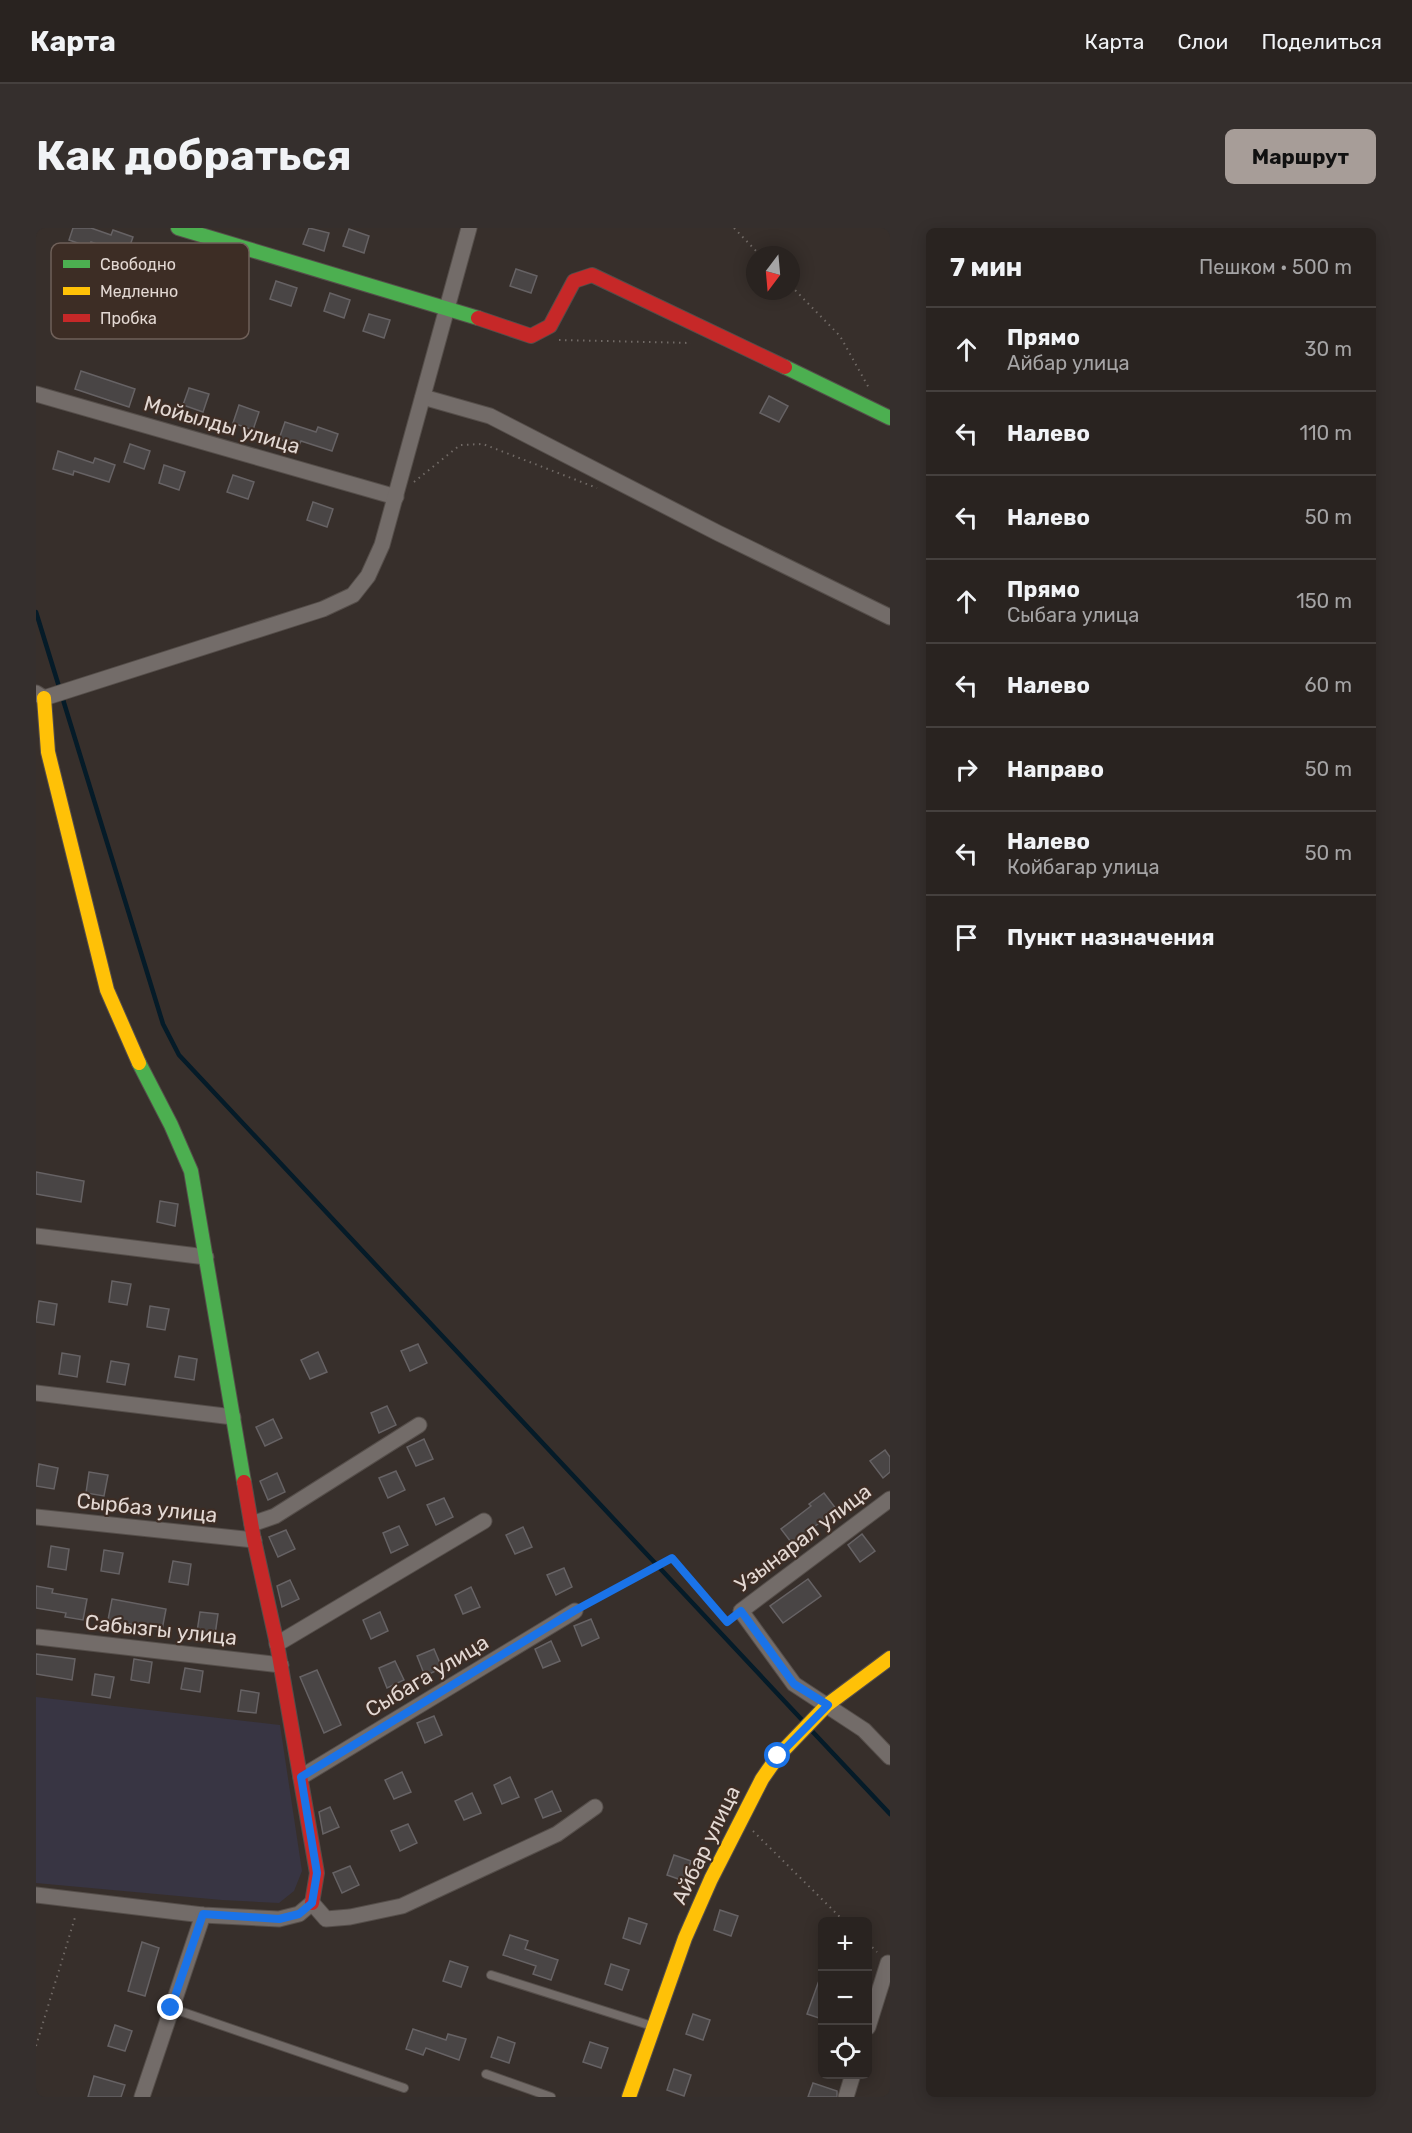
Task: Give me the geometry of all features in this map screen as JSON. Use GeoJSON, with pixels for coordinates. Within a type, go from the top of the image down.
{"type":"FeatureCollection","features":[{"type":"Feature","properties":{"kind":"street"},"geometry":{"type":"LineString","coordinates":[[178,228],[228,243]]}},
{"type":"Feature","properties":{"kind":"street"},"geometry":{"type":"LineString","coordinates":[[36,1895],[203,1914],[279,1919],[299,1914],[312,1903],[317,1873],[281,1665],[254,1540],[191,1171],[178,1137],[120,1024],[107,990],[48,752],[40,695],[323,609],[353,595],[368,576],[382,545],[469,228]]}},
{"type":"Feature","properties":{"kind":"street"},"geometry":{"type":"LineString","coordinates":[[249,249],[447,308],[531,336],[550,326],[574,281],[592,275],[886,416]]}},
{"type":"Feature","properties":{"kind":"street","name":"Мойылды улица"},"geometry":{"type":"LineString","coordinates":[[36,394],[396,497]]}},
{"type":"Feature","properties":{"kind":"street"},"geometry":{"type":"LineString","coordinates":[[423,396],[490,416],[718,533],[890,617]]}},
{"type":"Feature","properties":{"kind":"street"},"geometry":{"type":"LineString","coordinates":[[36,1236],[206,1257]]}},
{"type":"Feature","properties":{"kind":"street"},"geometry":{"type":"LineString","coordinates":[[36,1393],[233,1417]]}},
{"type":"Feature","properties":{"kind":"street"},"geometry":{"type":"LineString","coordinates":[[252,1524],[275,1516],[419,1425]]}},
{"type":"Feature","properties":{"kind":"street","name":"Узынарал улица"},"geometry":{"type":"LineString","coordinates":[[741,1611],[890,1499]]}},
{"type":"Feature","properties":{"kind":"street","name":"Сырбаз улица"},"geometry":{"type":"LineString","coordinates":[[36,1517],[254,1540]]}},
{"type":"Feature","properties":{"kind":"street"},"geometry":{"type":"LineString","coordinates":[[277,1644],[484,1521]]}},
{"type":"Feature","properties":{"kind":"street","name":"Сыбага улица"},"geometry":{"type":"LineString","coordinates":[[301,1777],[574,1611]]}},
{"type":"Feature","properties":{"kind":"street"},"geometry":{"type":"LineString","coordinates":[[741,1611],[794,1684],[864,1730],[890,1757]]}},
{"type":"Feature","properties":{"kind":"street","name":"Сабызгы улица"},"geometry":{"type":"LineString","coordinates":[[38,1637],[281,1665]]}},
{"type":"Feature","properties":{"kind":"street","name":"Айбар улица"},"geometry":{"type":"LineString","coordinates":[[629,2097],[685,1938],[762,1779],[778,1756],[828,1705],[890,1658]]}},
{"type":"Feature","properties":{"kind":"street"},"geometry":{"type":"LineString","coordinates":[[312,1903],[326,1919],[350,1917],[402,1906],[557,1834],[595,1807]]}},
{"type":"Feature","properties":{"kind":"street"},"geometry":{"type":"LineString","coordinates":[[142,2097],[203,1914]]}},
{"type":"Feature","properties":{"kind":"street"},"geometry":{"type":"LineString","coordinates":[[868,2025],[888,1963]]}},
{"type":"Feature","properties":{"kind":"street"},"geometry":{"type":"LineString","coordinates":[[846,2097],[851,2079]]}},
{"type":"Feature","properties":{"kind":"lane"},"geometry":{"type":"LineString","coordinates":[[491,1975],[654,2026]]}},
{"type":"Feature","properties":{"kind":"lane"},"geometry":{"type":"LineString","coordinates":[[171,2008],[405,2088]]}},
{"type":"Feature","properties":{"kind":"lane"},"geometry":{"type":"LineString","coordinates":[[486,2074],[551,2097]]}},
{"type":"Feature","properties":{"kind":"path"},"geometry":{"type":"LineString","coordinates":[[734,228],[751,246]]}},
{"type":"Feature","properties":{"kind":"path"},"geometry":{"type":"LineString","coordinates":[[800,295],[840,336],[886,416]]}},
{"type":"Feature","properties":{"kind":"path"},"geometry":{"type":"LineString","coordinates":[[531,336],[570,342],[700,343]]}},
{"type":"Feature","properties":{"kind":"path"},"geometry":{"type":"LineString","coordinates":[[414,482],[460,445],[483,444],[540,468],[607,492]]}},
{"type":"Feature","properties":{"kind":"path"},"geometry":{"type":"LineString","coordinates":[[574,1611],[672,1558],[727,1622],[741,1611]]}},
{"type":"Feature","properties":{"kind":"path"},"geometry":{"type":"LineString","coordinates":[[741,1819],[841,1917]]}},
{"type":"Feature","properties":{"kind":"path"},"geometry":{"type":"LineString","coordinates":[[36,2046],[80,1900]]}},
{"type":"Feature","properties":{"kind":"shaded area"},"geometry":{"type":"Polygon","coordinates":[[[36,1697],[280,1725],[302,1871],[294,1891],[279,1903],[36,1883],[36,1697]]]}},
{"type":"Feature","properties":{"kind":"building"},"geometry":{"type":"Polygon","coordinates":[[[73,228],[91,228],[111,235],[113,230],[133,237],[131,243],[78,243],[69,240],[73,228]]]}},
{"type":"Feature","properties":{"kind":"building"},"geometry":{"type":"Polygon","coordinates":[[[309,228],[329,233],[324,251],[303,244],[309,228]]]}},
{"type":"Feature","properties":{"kind":"building"},"geometry":{"type":"Polygon","coordinates":[[[349,229],[369,236],[364,253],[343,246],[349,229]]]}},
{"type":"Feature","properties":{"kind":"building"},"geometry":{"type":"Polygon","coordinates":[[[516,269],[537,276],[531,293],[510,286],[516,269]]]}},
{"type":"Feature","properties":{"kind":"building"},"geometry":{"type":"Polygon","coordinates":[[[276,281],[297,288],[291,306],[270,299],[276,281]]]}},
{"type":"Feature","properties":{"kind":"building"},"geometry":{"type":"Polygon","coordinates":[[[330,293],[350,300],[344,318],[324,311],[330,293]]]}},
{"type":"Feature","properties":{"kind":"building"},"geometry":{"type":"Polygon","coordinates":[[[369,314],[390,320],[384,338],[363,331],[369,314]]]}},
{"type":"Feature","properties":{"kind":"building"},"geometry":{"type":"Polygon","coordinates":[[[81,371],[135,389],[129,407],[75,389],[81,371]]]}},
{"type":"Feature","properties":{"kind":"building"},"geometry":{"type":"Polygon","coordinates":[[[189,388],[209,394],[203,412],[183,405],[189,388]]]}},
{"type":"Feature","properties":{"kind":"building"},"geometry":{"type":"Polygon","coordinates":[[[769,396],[788,406],[779,422],[760,413],[769,396]]]}},
{"type":"Feature","properties":{"kind":"building"},"geometry":{"type":"Polygon","coordinates":[[[239,405],[259,412],[253,430],[233,423],[239,405]]]}},
{"type":"Feature","properties":{"kind":"building"},"geometry":{"type":"Polygon","coordinates":[[[285,422],[316,432],[318,427],[338,434],[332,451],[301,441],[299,446],[279,439],[285,422]]]}},
{"type":"Feature","properties":{"kind":"building"},"geometry":{"type":"Polygon","coordinates":[[[130,444],[150,451],[144,469],[124,462],[130,444]]]}},
{"type":"Feature","properties":{"kind":"building"},"geometry":{"type":"Polygon","coordinates":[[[58,451],[93,463],[95,458],[115,465],[109,482],[74,471],[73,475],[53,469],[58,451]]]}},
{"type":"Feature","properties":{"kind":"building"},"geometry":{"type":"Polygon","coordinates":[[[164,465],[185,472],[179,490],[159,483],[164,465]]]}},
{"type":"Feature","properties":{"kind":"building"},"geometry":{"type":"Polygon","coordinates":[[[233,475],[254,482],[248,499],[227,492],[233,475]]]}},
{"type":"Feature","properties":{"kind":"building"},"geometry":{"type":"Polygon","coordinates":[[[313,502],[333,509],[327,527],[307,520],[313,502]]]}},
{"type":"Feature","properties":{"kind":"building"},"geometry":{"type":"Polygon","coordinates":[[[36,1172],[84,1181],[81,1202],[36,1194],[36,1172]]]}},
{"type":"Feature","properties":{"kind":"building"},"geometry":{"type":"Polygon","coordinates":[[[160,1201],[178,1204],[175,1226],[157,1222],[160,1201]]]}},
{"type":"Feature","properties":{"kind":"building"},"geometry":{"type":"Polygon","coordinates":[[[112,1281],[131,1284],[127,1305],[109,1302],[112,1281]]]}},
{"type":"Feature","properties":{"kind":"building"},"geometry":{"type":"Polygon","coordinates":[[[39,1301],[57,1304],[54,1325],[36,1322],[39,1301]]]}},
{"type":"Feature","properties":{"kind":"building"},"geometry":{"type":"Polygon","coordinates":[[[150,1306],[169,1309],[165,1330],[147,1327],[150,1306]]]}},
{"type":"Feature","properties":{"kind":"building"},"geometry":{"type":"Polygon","coordinates":[[[418,1344],[427,1363],[410,1371],[401,1351],[418,1344]]]}},
{"type":"Feature","properties":{"kind":"building"},"geometry":{"type":"Polygon","coordinates":[[[318,1352],[327,1372],[310,1379],[301,1360],[318,1352]]]}},
{"type":"Feature","properties":{"kind":"building"},"geometry":{"type":"Polygon","coordinates":[[[62,1353],[80,1356],[77,1377],[59,1374],[62,1353]]]}},
{"type":"Feature","properties":{"kind":"building"},"geometry":{"type":"Polygon","coordinates":[[[179,1356],[197,1359],[194,1380],[175,1377],[179,1356]]]}},
{"type":"Feature","properties":{"kind":"building"},"geometry":{"type":"Polygon","coordinates":[[[111,1361],[129,1364],[125,1385],[107,1382],[111,1361]]]}},
{"type":"Feature","properties":{"kind":"building"},"geometry":{"type":"Polygon","coordinates":[[[387,1406],[396,1425],[379,1433],[371,1413],[387,1406]]]}},
{"type":"Feature","properties":{"kind":"building"},"geometry":{"type":"Polygon","coordinates":[[[273,1419],[282,1438],[265,1446],[256,1427],[273,1419]]]}},
{"type":"Feature","properties":{"kind":"building"},"geometry":{"type":"Polygon","coordinates":[[[424,1439],[433,1459],[416,1466],[407,1447],[424,1439]]]}},
{"type":"Feature","properties":{"kind":"building"},"geometry":{"type":"Polygon","coordinates":[[[885,1450],[890,1457],[890,1472],[883,1478],[870,1461],[885,1450]]]}},
{"type":"Feature","properties":{"kind":"building"},"geometry":{"type":"Polygon","coordinates":[[[39,1464],[58,1468],[54,1489],[36,1486],[39,1464]]]}},
{"type":"Feature","properties":{"kind":"building"},"geometry":{"type":"Polygon","coordinates":[[[396,1471],[405,1490],[388,1498],[379,1478],[396,1471]]]}},
{"type":"Feature","properties":{"kind":"building"},"geometry":{"type":"Polygon","coordinates":[[[89,1472],[108,1475],[104,1496],[86,1493],[89,1472]]]}},
{"type":"Feature","properties":{"kind":"building"},"geometry":{"type":"Polygon","coordinates":[[[277,1473],[285,1492],[268,1500],[260,1481],[277,1473]]]}},
{"type":"Feature","properties":{"kind":"building"},"geometry":{"type":"Polygon","coordinates":[[[824,1493],[837,1510],[807,1532],[808,1535],[794,1546],[781,1529],[824,1493]]]}},
{"type":"Feature","properties":{"kind":"building"},"geometry":{"type":"Polygon","coordinates":[[[444,1498],[453,1517],[436,1525],[427,1505],[444,1498]]]}},
{"type":"Feature","properties":{"kind":"building"},"geometry":{"type":"Polygon","coordinates":[[[399,1526],[408,1545],[391,1553],[383,1533],[399,1526]]]}},
{"type":"Feature","properties":{"kind":"building"},"geometry":{"type":"Polygon","coordinates":[[[523,1527],[532,1547],[515,1554],[506,1535],[523,1527]]]}},
{"type":"Feature","properties":{"kind":"building"},"geometry":{"type":"Polygon","coordinates":[[[286,1530],[295,1549],[278,1557],[269,1537],[286,1530]]]}},
{"type":"Feature","properties":{"kind":"building"},"geometry":{"type":"Polygon","coordinates":[[[862,1534],[875,1551],[860,1562],[848,1545],[862,1534]]]}},
{"type":"Feature","properties":{"kind":"building"},"geometry":{"type":"Polygon","coordinates":[[[51,1546],[69,1549],[66,1570],[48,1567],[51,1546]]]}},
{"type":"Feature","properties":{"kind":"building"},"geometry":{"type":"Polygon","coordinates":[[[104,1550],[123,1553],[119,1574],[101,1571],[104,1550]]]}},
{"type":"Feature","properties":{"kind":"building"},"geometry":{"type":"Polygon","coordinates":[[[173,1561],[191,1564],[188,1585],[169,1582],[173,1561]]]}},
{"type":"Feature","properties":{"kind":"building"},"geometry":{"type":"Polygon","coordinates":[[[564,1568],[572,1587],[556,1595],[547,1575],[564,1568]]]}},
{"type":"Feature","properties":{"kind":"building"},"geometry":{"type":"Polygon","coordinates":[[[808,1579],[821,1596],[783,1623],[770,1606],[808,1579]]]}},
{"type":"Feature","properties":{"kind":"building"},"geometry":{"type":"Polygon","coordinates":[[[290,1580],[299,1599],[282,1607],[277,1586],[290,1580]]]}},
{"type":"Feature","properties":{"kind":"building"},"geometry":{"type":"Polygon","coordinates":[[[36,1586],[53,1589],[52,1593],[87,1599],[83,1620],[65,1617],[66,1613],[36,1608],[36,1586]]]}},
{"type":"Feature","properties":{"kind":"building"},"geometry":{"type":"Polygon","coordinates":[[[471,1587],[480,1607],[463,1614],[455,1595],[471,1587]]]}},
{"type":"Feature","properties":{"kind":"building"},"geometry":{"type":"Polygon","coordinates":[[[112,1599],[166,1609],[162,1630],[108,1620],[112,1599]]]}},
{"type":"Feature","properties":{"kind":"building"},"geometry":{"type":"Polygon","coordinates":[[[200,1612],[218,1614],[215,1635],[197,1632],[200,1612]]]}},
{"type":"Feature","properties":{"kind":"building"},"geometry":{"type":"Polygon","coordinates":[[[380,1612],[388,1631],[371,1639],[363,1620],[380,1612]]]}},
{"type":"Feature","properties":{"kind":"building"},"geometry":{"type":"Polygon","coordinates":[[[591,1619],[599,1638],[582,1646],[574,1626],[591,1619]]]}},
{"type":"Feature","properties":{"kind":"building"},"geometry":{"type":"Polygon","coordinates":[[[551,1641],[560,1661],[543,1668],[535,1649],[551,1641]]]}},
{"type":"Feature","properties":{"kind":"building"},"geometry":{"type":"Polygon","coordinates":[[[434,1649],[442,1668],[425,1676],[417,1656],[434,1649]]]}},
{"type":"Feature","properties":{"kind":"building"},"geometry":{"type":"Polygon","coordinates":[[[36,1654],[75,1659],[72,1680],[36,1674],[36,1654]]]}},
{"type":"Feature","properties":{"kind":"building"},"geometry":{"type":"Polygon","coordinates":[[[134,1659],[152,1662],[149,1683],[131,1680],[134,1659]]]}},
{"type":"Feature","properties":{"kind":"building"},"geometry":{"type":"Polygon","coordinates":[[[395,1661],[404,1680],[387,1688],[379,1668],[395,1661]]]}},
{"type":"Feature","properties":{"kind":"building"},"geometry":{"type":"Polygon","coordinates":[[[185,1668],[203,1671],[200,1692],[181,1689],[185,1668]]]}},
{"type":"Feature","properties":{"kind":"building"},"geometry":{"type":"Polygon","coordinates":[[[317,1670],[341,1725],[324,1733],[300,1677],[317,1670]]]}},
{"type":"Feature","properties":{"kind":"building"},"geometry":{"type":"Polygon","coordinates":[[[95,1674],[114,1677],[110,1698],[92,1695],[95,1674]]]}},
{"type":"Feature","properties":{"kind":"building"},"geometry":{"type":"Polygon","coordinates":[[[241,1690],[259,1693],[256,1713],[238,1711],[241,1690]]]}},
{"type":"Feature","properties":{"kind":"building"},"geometry":{"type":"Polygon","coordinates":[[[434,1716],[442,1735],[425,1743],[417,1723],[434,1716]]]}},
{"type":"Feature","properties":{"kind":"building"},"geometry":{"type":"Polygon","coordinates":[[[402,1772],[411,1792],[394,1799],[385,1780],[402,1772]]]}},
{"type":"Feature","properties":{"kind":"building"},"geometry":{"type":"Polygon","coordinates":[[[510,1777],[519,1797],[502,1804],[494,1785],[510,1777]]]}},
{"type":"Feature","properties":{"kind":"building"},"geometry":{"type":"Polygon","coordinates":[[[552,1791],[561,1811],[543,1818],[535,1799],[552,1791]]]}},
{"type":"Feature","properties":{"kind":"building"},"geometry":{"type":"Polygon","coordinates":[[[472,1793],[481,1813],[464,1820],[455,1801],[472,1793]]]}},
{"type":"Feature","properties":{"kind":"building"},"geometry":{"type":"Polygon","coordinates":[[[330,1807],[339,1827],[323,1834],[319,1812],[330,1807]]]}},
{"type":"Feature","properties":{"kind":"building"},"geometry":{"type":"Polygon","coordinates":[[[408,1824],[417,1843],[400,1851],[391,1831],[408,1824]]]}},
{"type":"Feature","properties":{"kind":"building"},"geometry":{"type":"Polygon","coordinates":[[[674,1855],[691,1861],[684,1881],[667,1875],[674,1855]]]}},
{"type":"Feature","properties":{"kind":"building"},"geometry":{"type":"Polygon","coordinates":[[[350,1866],[359,1885],[342,1893],[333,1873],[350,1866]]]}},
{"type":"Feature","properties":{"kind":"building"},"geometry":{"type":"Polygon","coordinates":[[[720,1910],[738,1916],[731,1936],[714,1930],[720,1910]]]}},
{"type":"Feature","properties":{"kind":"building"},"geometry":{"type":"Polygon","coordinates":[[[629,1918],[647,1924],[640,1944],[623,1938],[629,1918]]]}},
{"type":"Feature","properties":{"kind":"building"},"geometry":{"type":"Polygon","coordinates":[[[510,1935],[528,1941],[525,1949],[558,1960],[551,1980],[533,1974],[536,1966],[503,1955],[510,1935]]]}},
{"type":"Feature","properties":{"kind":"building"},"geometry":{"type":"Polygon","coordinates":[[[142,1942],[159,1948],[145,1996],[128,1991],[142,1942]]]}},
{"type":"Feature","properties":{"kind":"building"},"geometry":{"type":"Polygon","coordinates":[[[450,1961],[468,1967],[461,1987],[443,1981],[450,1961]]]}},
{"type":"Feature","properties":{"kind":"building"},"geometry":{"type":"Polygon","coordinates":[[[611,1964],[629,1970],[622,1990],[605,1984],[611,1964]]]}},
{"type":"Feature","properties":{"kind":"building"},"geometry":{"type":"Polygon","coordinates":[[[818,1983],[818,2018],[807,2014],[818,1983]]]}},
{"type":"Feature","properties":{"kind":"building"},"geometry":{"type":"Polygon","coordinates":[[[693,2014],[710,2020],[703,2040],[686,2034],[693,2014]]]}},
{"type":"Feature","properties":{"kind":"building"},"geometry":{"type":"Polygon","coordinates":[[[115,2025],[132,2031],[125,2051],[108,2046],[115,2025]]]}},
{"type":"Feature","properties":{"kind":"building"},"geometry":{"type":"Polygon","coordinates":[[[413,2029],[446,2040],[448,2034],[466,2039],[459,2060],[426,2048],[423,2055],[406,2049],[413,2029]]]}},
{"type":"Feature","properties":{"kind":"building"},"geometry":{"type":"Polygon","coordinates":[[[498,2037],[515,2043],[509,2063],[491,2057],[498,2037]]]}},
{"type":"Feature","properties":{"kind":"building"},"geometry":{"type":"Polygon","coordinates":[[[590,2042],[608,2048],[601,2068],[583,2062],[590,2042]]]}},
{"type":"Feature","properties":{"kind":"building"},"geometry":{"type":"Polygon","coordinates":[[[674,2069],[691,2075],[684,2096],[667,2090],[674,2069]]]}},
{"type":"Feature","properties":{"kind":"building"},"geometry":{"type":"Polygon","coordinates":[[[94,2076],[125,2085],[121,2097],[88,2097],[94,2076]]]}},
{"type":"Feature","properties":{"kind":"building"},"geometry":{"type":"Polygon","coordinates":[[[813,2083],[837,2091],[837,2097],[808,2097],[813,2083]]]}},
{"type":"Feature","properties":{"kind":"waterway"},"geometry":{"type":"LineString","coordinates":[[36,612],[163,1024],[179,1055],[804,1722]]}},
{"type":"Feature","properties":{"kind":"waterway"},"geometry":{"type":"LineString","coordinates":[[811,1730],[890,1814]]}},
{"type":"Feature","properties":{"kind":"traffic: fast"},"geometry":{"type":"LineString","coordinates":[[178,228],[228,243]]}},
{"type":"Feature","properties":{"kind":"traffic: fast"},"geometry":{"type":"LineString","coordinates":[[249,249],[478,318]]}},
{"type":"Feature","properties":{"kind":"traffic: fast"},"geometry":{"type":"LineString","coordinates":[[785,367],[890,418]]}},
{"type":"Feature","properties":{"kind":"traffic: fast"},"geometry":{"type":"LineString","coordinates":[[139,1063],[171,1125],[191,1171],[244,1482]]}},
{"type":"Feature","properties":{"kind":"traffic: slow"},"geometry":{"type":"LineString","coordinates":[[44,698],[48,752],[107,990],[139,1063]]}},
{"type":"Feature","properties":{"kind":"traffic: slow"},"geometry":{"type":"LineString","coordinates":[[629,2097],[685,1938],[711,1879],[762,1779],[778,1756],[827,1705],[890,1658]]}},
{"type":"Feature","properties":{"kind":"traffic: jam"},"geometry":{"type":"LineString","coordinates":[[478,318],[531,336],[550,326],[574,281],[592,275],[785,367]]}},
{"type":"Feature","properties":{"kind":"traffic: jam"},"geometry":{"type":"LineString","coordinates":[[244,1482],[277,1644],[317,1873],[312,1903]]}},
{"type":"Feature","properties":{"kind":"route"},"geometry":{"type":"LineString","coordinates":[[171,2008],[203,1914],[279,1919],[299,1914],[312,1903],[317,1873],[301,1777],[574,1611],[672,1558],[727,1622],[741,1611],[794,1684],[828,1705],[778,1756]]}}]}
